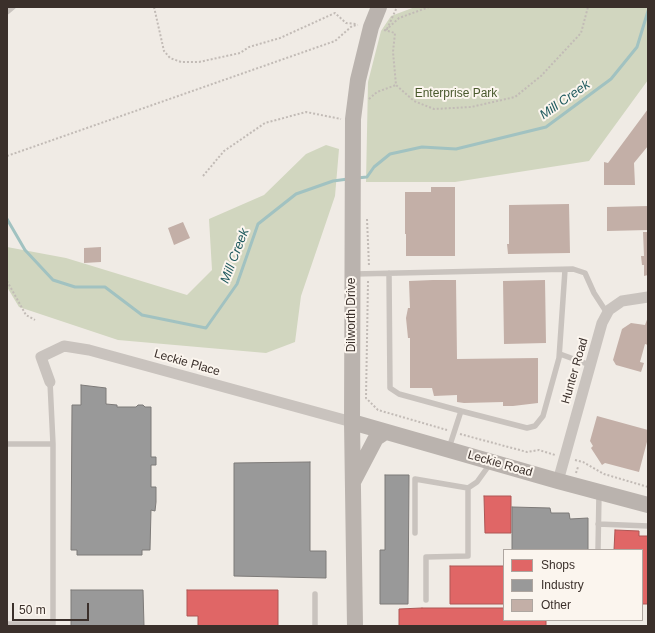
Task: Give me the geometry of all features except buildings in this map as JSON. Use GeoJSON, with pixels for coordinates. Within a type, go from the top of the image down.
{"type":"FeatureCollection","features":[{"type":"Feature","properties":{"kind":"main road","name":"Dilworth Drive"},"geometry":{"type":"LineString","coordinates":[[355,626],[352,422],[353,119],[358,80],[371,27],[379,7]]}},
{"type":"Feature","properties":{"kind":"main road","name":"Leckie Road"},"geometry":{"type":"LineString","coordinates":[[352,422],[648,505]]}},
{"type":"Feature","properties":{"kind":"main road"},"geometry":{"type":"LineString","coordinates":[[353,481],[376,438],[385,432]]}},
{"type":"Feature","properties":{"kind":"street","name":"Hunter Road"},"geometry":{"type":"LineString","coordinates":[[558,481],[602,323],[609,310],[622,301],[648,296]]}},
{"type":"Feature","properties":{"kind":"street","name":"Leckie Place"},"geometry":{"type":"LineString","coordinates":[[50,382],[41,357],[64,346],[89,350],[352,422]]}},
{"type":"Feature","properties":{"kind":"lane"},"geometry":{"type":"LineString","coordinates":[[7,12],[14,7]]}},
{"type":"Feature","properties":{"kind":"lane"},"geometry":{"type":"LineString","coordinates":[[352,274],[573,269],[585,273],[594,293],[607,314]]}},
{"type":"Feature","properties":{"kind":"lane"},"geometry":{"type":"LineString","coordinates":[[389,274],[390,388],[399,394],[527,428],[535,426],[543,416],[560,354],[565,270]]}},
{"type":"Feature","properties":{"kind":"lane"},"geometry":{"type":"LineString","coordinates":[[560,354],[590,365]]}},
{"type":"Feature","properties":{"kind":"lane"},"geometry":{"type":"LineString","coordinates":[[7,624],[52,624],[53,444],[50,382]]}},
{"type":"Feature","properties":{"kind":"lane"},"geometry":{"type":"LineString","coordinates":[[449,450],[461,411]]}},
{"type":"Feature","properties":{"kind":"lane"},"geometry":{"type":"LineString","coordinates":[[7,444],[53,444]]}},
{"type":"Feature","properties":{"kind":"lane"},"geometry":{"type":"LineString","coordinates":[[416,533],[415,478],[468,488],[477,482],[492,462]]}},
{"type":"Feature","properties":{"kind":"lane"},"geometry":{"type":"LineString","coordinates":[[426,600],[426,557],[468,556],[468,488]]}},
{"type":"Feature","properties":{"kind":"lane"},"geometry":{"type":"LineString","coordinates":[[598,549],[599,492]]}},
{"type":"Feature","properties":{"kind":"lane"},"geometry":{"type":"LineString","coordinates":[[598,524],[648,526]]}},
{"type":"Feature","properties":{"kind":"lane"},"geometry":{"type":"LineString","coordinates":[[315,594],[315,626]]}},
{"type":"Feature","properties":{"kind":"path"},"geometry":{"type":"LineString","coordinates":[[7,156],[334,41],[352,26],[360,25],[346,23],[335,13],[280,38],[249,47],[240,53],[199,62],[181,62],[170,58],[164,51],[154,7]]}},
{"type":"Feature","properties":{"kind":"path"},"geometry":{"type":"LineString","coordinates":[[386,30],[397,7]]}},
{"type":"Feature","properties":{"kind":"path"},"geometry":{"type":"LineString","coordinates":[[386,30],[399,18],[429,7]]}},
{"type":"Feature","properties":{"kind":"path"},"geometry":{"type":"LineString","coordinates":[[386,30],[395,33],[393,52],[396,86],[414,101],[434,109],[471,106],[515,97],[541,76],[581,33],[588,7]]}},
{"type":"Feature","properties":{"kind":"path"},"geometry":{"type":"LineString","coordinates":[[366,100],[377,92],[396,86]]}},
{"type":"Feature","properties":{"kind":"path"},"geometry":{"type":"LineString","coordinates":[[203,176],[224,151],[265,123],[306,112],[339,119],[353,119]]}},
{"type":"Feature","properties":{"kind":"path"},"geometry":{"type":"LineString","coordinates":[[367,214],[368,274],[366,398],[378,410],[527,452],[540,450],[583,462],[604,474],[648,487]]}},
{"type":"Feature","properties":{"kind":"path"},"geometry":{"type":"LineString","coordinates":[[7,281],[26,315],[35,320]]}},
{"type":"Feature","properties":{"kind":"path"},"geometry":{"type":"LineString","coordinates":[[576,475],[578,467]]}},
{"type":"Feature","properties":{"kind":"green space","name":"Enterprise Park"},"geometry":{"type":"Polygon","coordinates":[[[415,7],[648,7],[648,80],[589,161],[455,182],[366,182],[368,82],[381,31],[391,16],[415,7]]]}},
{"type":"Feature","properties":{"kind":"green space"},"geometry":{"type":"Polygon","coordinates":[[[326,145],[339,149],[335,196],[301,296],[295,342],[266,353],[118,340],[19,307],[7,287],[7,247],[66,258],[187,295],[212,270],[209,219],[264,195],[306,154],[326,145]]]}},
{"type":"Feature","properties":{"kind":"waterway","name":"Mill Creek"},"geometry":{"type":"LineString","coordinates":[[357,178],[367,177],[374,167],[390,154],[422,147],[456,149],[546,127],[611,79],[637,47],[648,11]]}},
{"type":"Feature","properties":{"kind":"waterway","name":"Mill Creek"},"geometry":{"type":"LineString","coordinates":[[7,219],[25,250],[53,280],[75,287],[105,287],[142,315],[206,328],[237,284],[258,224],[296,194],[333,181],[348,179]]}}]}
